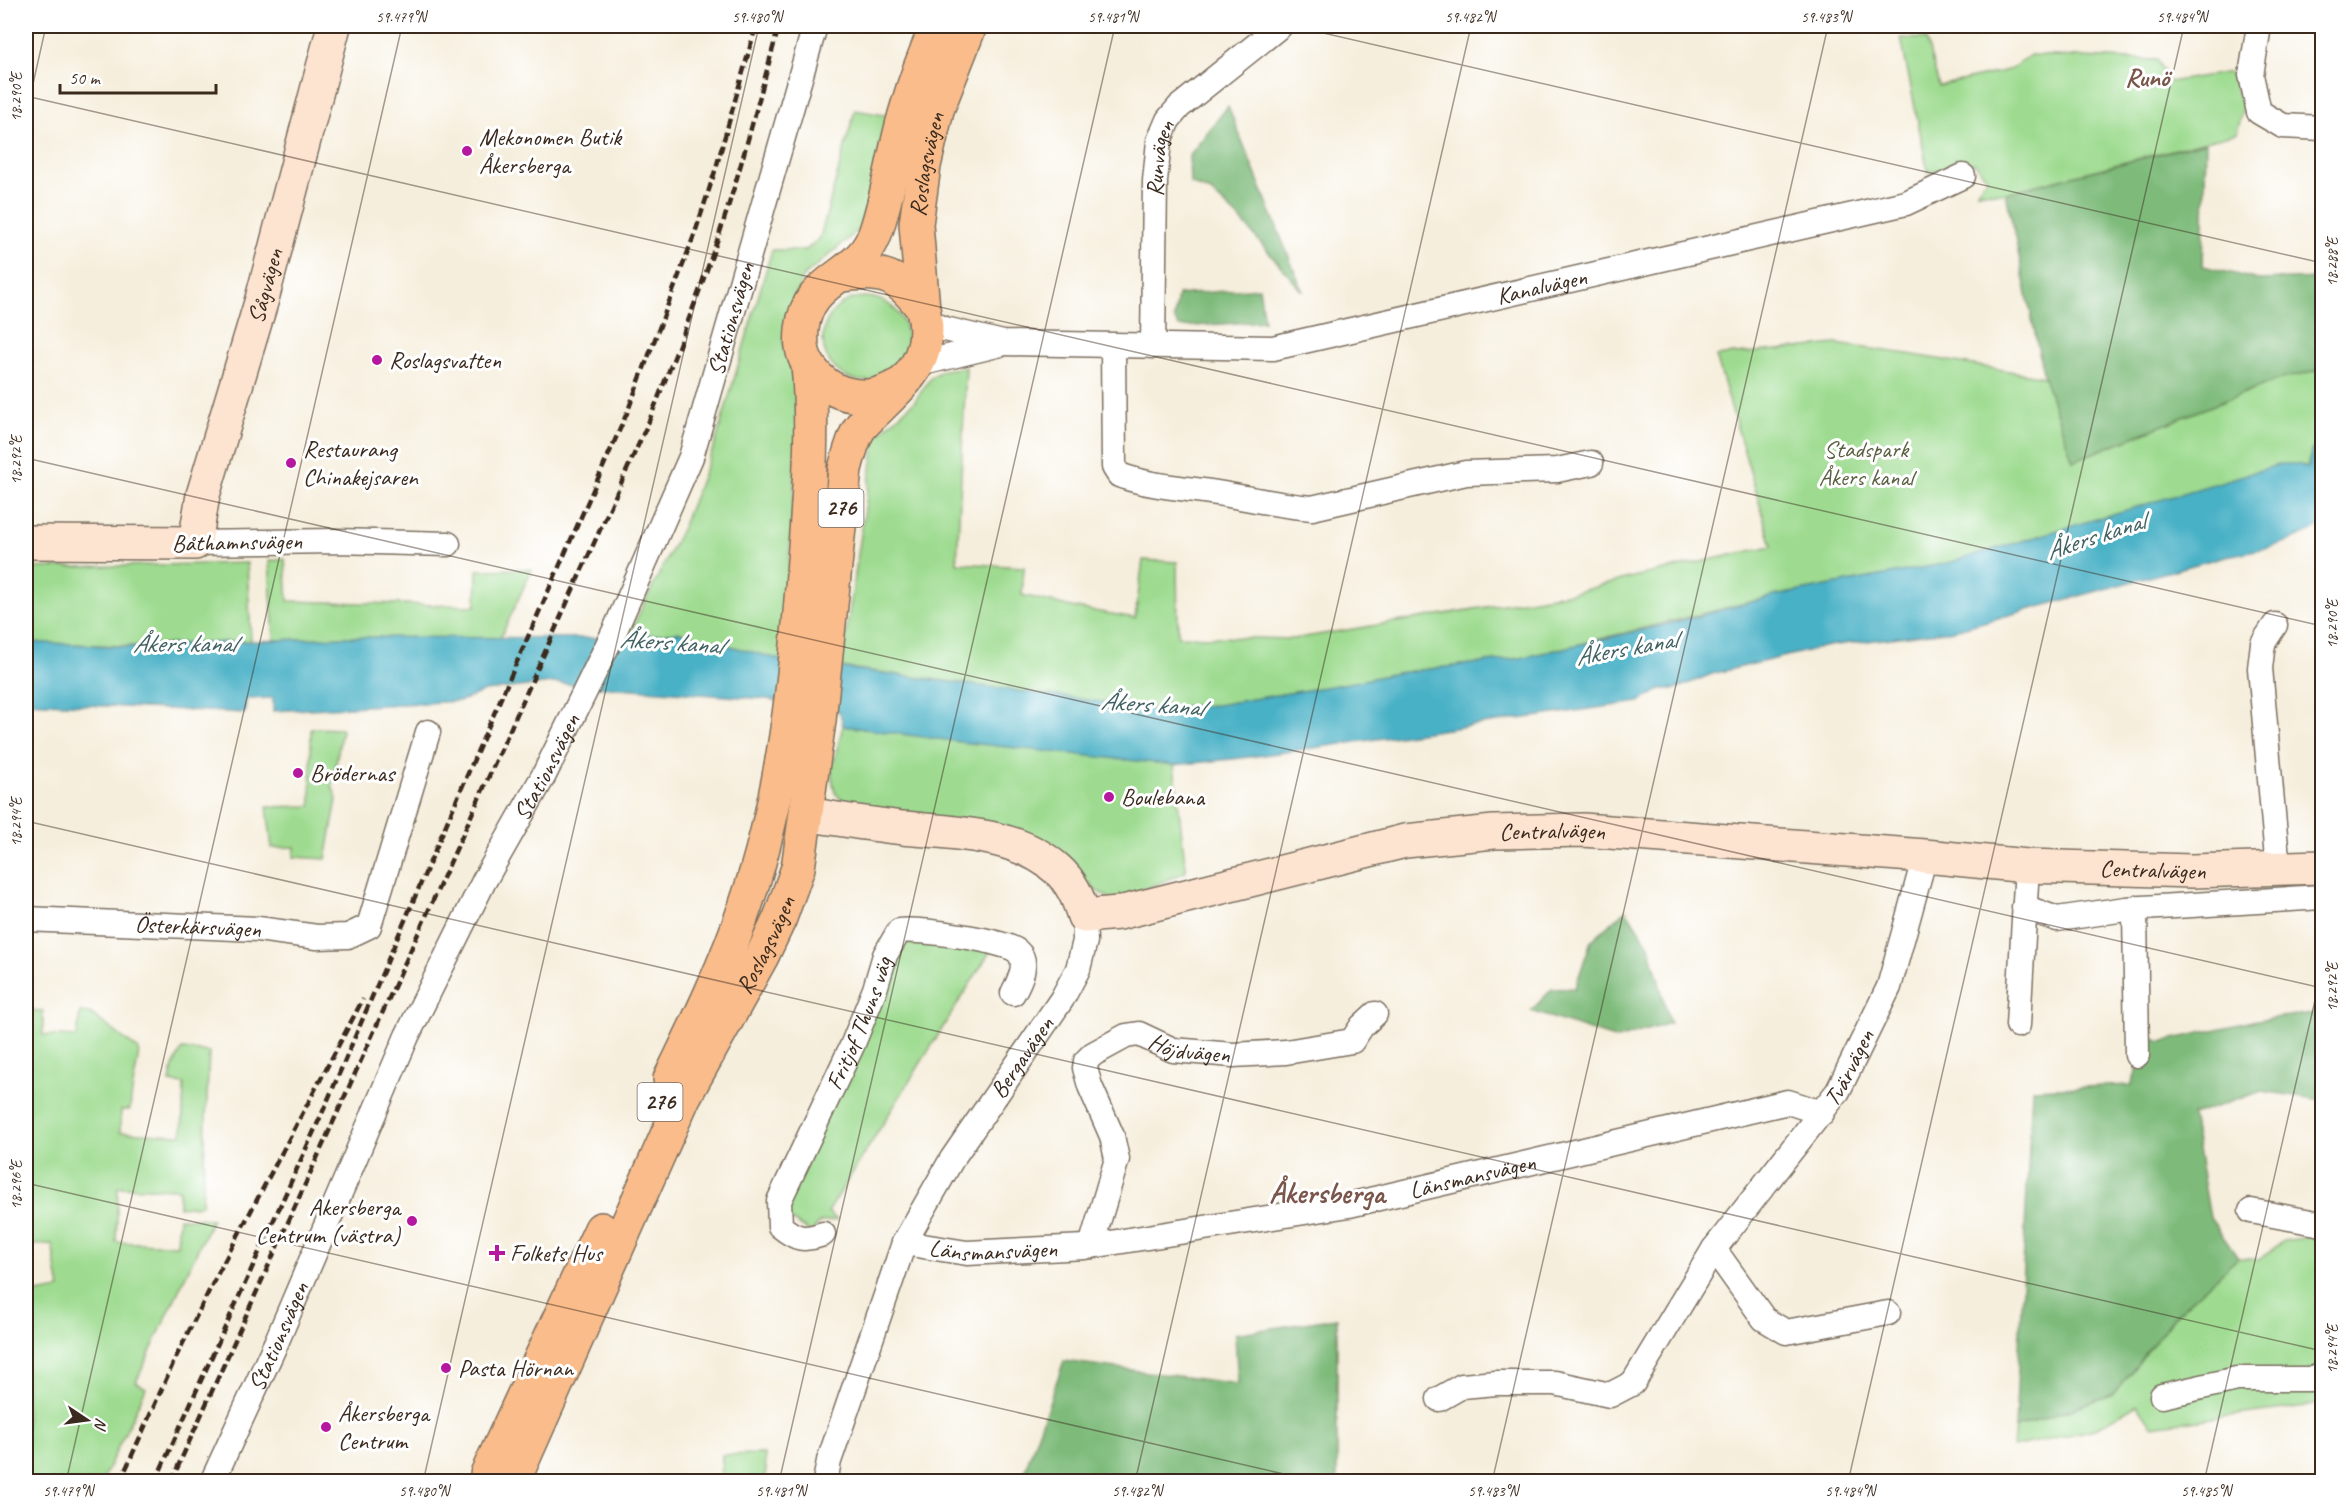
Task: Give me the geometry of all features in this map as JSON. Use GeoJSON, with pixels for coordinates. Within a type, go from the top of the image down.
{"type":"FeatureCollection","features":[{"type":"Feature","properties":{"kind":"main road","name":"Roslagsvägen"},"geometry":{"type":"LineString","coordinates":[[812,654],[812,413],[808,365],[802,351],[803,319],[809,302],[824,286],[843,275],[864,253],[876,233],[906,110],[937,26]]}},
{"type":"Feature","properties":{"kind":"main road","name":"Roslagsvägen"},"geometry":{"type":"LineString","coordinates":[[500,1478],[710,998],[746,903],[772,812],[804,719],[812,654],[850,448],[859,428],[912,372],[926,342],[916,224],[924,166],[937,110],[970,26]]}},
{"type":"Feature","properties":{"kind":"main road","name":"Roslagsvägen"},"geometry":{"type":"LineString","coordinates":[[843,275],[871,272],[892,278],[911,294],[924,315]]}},
{"type":"Feature","properties":{"kind":"main road"},"geometry":{"type":"LineString","coordinates":[[808,365],[822,382],[839,392],[860,397],[882,394],[912,372]]}},
{"type":"Feature","properties":{"kind":"main road"},"geometry":{"type":"LineString","coordinates":[[804,719],[794,798],[807,814]]}},
{"type":"Feature","properties":{"kind":"main road","name":"Roslagsvägen"},"geometry":{"type":"LineString","coordinates":[[500,1478],[684,1097],[762,956],[780,918],[798,868],[807,814]]}},
{"type":"Feature","properties":{"kind":"street","name":"Sågvägen"},"geometry":{"type":"LineString","coordinates":[[195,543],[202,495],[262,299],[334,26]]}},
{"type":"Feature","properties":{"kind":"street","name":"Stationsvägen"},"geometry":{"type":"LineString","coordinates":[[212,1482],[276,1343],[407,1036],[484,881],[544,775],[615,630],[691,457],[815,26]]}},
{"type":"Feature","properties":{"kind":"street","name":"Runvägen"},"geometry":{"type":"LineString","coordinates":[[1153,346],[1155,181],[1159,141],[1168,120],[1179,107],[1280,26]]}},
{"type":"Feature","properties":{"kind":"street"},"geometry":{"type":"LineString","coordinates":[[2259,26],[2251,75],[2259,112],[2283,126],[2322,128]]}},
{"type":"Feature","properties":{"kind":"street","name":"Kanalvägen"},"geometry":{"type":"LineString","coordinates":[[924,315],[945,329],[1003,343],[1273,348],[1906,202],[1963,176]]}},
{"type":"Feature","properties":{"kind":"street","name":"Kanalvägen"},"geometry":{"type":"LineString","coordinates":[[912,372],[1003,343]]}},
{"type":"Feature","properties":{"kind":"street"},"geometry":{"type":"LineString","coordinates":[[1113,346],[1114,467],[1119,475],[1144,484],[1312,508],[1466,474],[1557,470],[1591,463]]}},
{"type":"Feature","properties":{"kind":"street","name":"Båthamnsvägen"},"geometry":{"type":"LineString","coordinates":[[26,542],[337,541],[448,544]]}},
{"type":"Feature","properties":{"kind":"street"},"geometry":{"type":"LineString","coordinates":[[2275,624],[2263,643],[2260,668],[2278,869]]}},
{"type":"Feature","properties":{"kind":"street","name":"Österkärsvägen"},"geometry":{"type":"LineString","coordinates":[[26,919],[258,929],[318,937],[348,936],[369,926],[428,732]]}},
{"type":"Feature","properties":{"kind":"street","name":"Bergavägen"},"geometry":{"type":"LineString","coordinates":[[807,814],[850,822],[977,836],[1013,845],[1037,856],[1057,869],[1075,890],[1084,916],[1085,942],[1078,969],[1062,999],[952,1159],[904,1243],[829,1461],[825,1482]]}},
{"type":"Feature","properties":{"kind":"street","name":"Centralvägen"},"geometry":{"type":"LineString","coordinates":[[1084,916],[1119,913],[1405,841],[1494,832],[1583,830],[2027,866],[2192,871],[2322,867]]}},
{"type":"Feature","properties":{"kind":"street","name":"Tvärvägen"},"geometry":{"type":"LineString","coordinates":[[1439,1399],[1462,1386],[1496,1383],[1555,1383],[1610,1395],[1633,1383],[1714,1249],[1838,1090],[1889,987],[1925,856]]}},
{"type":"Feature","properties":{"kind":"street"},"geometry":{"type":"LineString","coordinates":[[2018,1025],[2027,866]]}},
{"type":"Feature","properties":{"kind":"street","name":"Centralvägen"},"geometry":{"type":"LineString","coordinates":[[2024,907],[2056,919],[2135,908],[2322,897]]}},
{"type":"Feature","properties":{"kind":"street","name":"Centralvägen"},"geometry":{"type":"LineString","coordinates":[[2135,908],[2136,1054]]}},
{"type":"Feature","properties":{"kind":"street","name":"Fritjof Thuns väg"},"geometry":{"type":"LineString","coordinates":[[823,1234],[809,1239],[792,1236],[780,1226],[779,1201],[852,1046],[875,989],[885,955],[899,931],[911,929],[976,939],[1005,945],[1018,951],[1023,961],[1022,979],[1012,993]]}},
{"type":"Feature","properties":{"kind":"street","name":"Höjdvägen"},"geometry":{"type":"LineString","coordinates":[[1091,1246],[1117,1159],[1112,1136],[1090,1086],[1085,1068],[1086,1061],[1093,1054],[1126,1036],[1139,1034],[1173,1050],[1201,1054],[1286,1052],[1352,1041],[1362,1026],[1375,1014]]}},
{"type":"Feature","properties":{"kind":"street","name":"Länsmansvägen"},"geometry":{"type":"LineString","coordinates":[[904,1243],[967,1253],[1091,1246],[1349,1205],[1788,1102],[1822,1113]]}},
{"type":"Feature","properties":{"kind":"street"},"geometry":{"type":"LineString","coordinates":[[2251,1211],[2322,1224]]}},
{"type":"Feature","properties":{"kind":"street"},"geometry":{"type":"LineString","coordinates":[[1714,1249],[1764,1319],[1786,1332],[1888,1313]]}},
{"type":"Feature","properties":{"kind":"street"},"geometry":{"type":"LineString","coordinates":[[2162,1396],[2237,1379],[2310,1379],[2322,1375]]}},
{"type":"Feature","properties":{"kind":"green space"},"geometry":{"type":"Polygon","coordinates":[[[1901,38],[1926,39],[1939,86],[2012,69],[2030,55],[2157,60],[2169,82],[2230,72],[2243,108],[2237,133],[2006,193],[1977,192],[1987,178],[1975,163],[1928,172],[1901,38]]]}},
{"type":"Feature","properties":{"kind":"green space"},"geometry":{"type":"Polygon","coordinates":[[[1228,106],[1303,292],[1241,220],[1211,192],[1190,183],[1189,156],[1228,106]]]}},
{"type":"Feature","properties":{"kind":"green space"},"geometry":{"type":"Polygon","coordinates":[[[855,110],[890,116],[863,226],[802,278],[783,342],[800,402],[782,660],[679,632],[627,638],[682,528],[715,444],[772,250],[806,250],[820,238],[855,110]]]}},
{"type":"Feature","properties":{"kind":"green space"},"geometry":{"type":"Polygon","coordinates":[[[2206,142],[2203,266],[2258,280],[2322,278],[2322,369],[2274,381],[2073,461],[2044,377],[2006,193],[2206,142]]]}},
{"type":"Feature","properties":{"kind":"green space"},"geometry":{"type":"Polygon","coordinates":[[[1259,288],[1264,321],[1179,327],[1174,318],[1178,295],[1259,288]]]}},
{"type":"Feature","properties":{"kind":"green space"},"geometry":{"type":"Polygon","coordinates":[[[857,297],[873,297],[889,304],[900,315],[907,331],[904,355],[895,369],[873,381],[857,381],[841,374],[830,363],[823,347],[823,331],[830,315],[841,304],[857,297]]]}},
{"type":"Feature","properties":{"kind":"green space","name":"Stadspark Åkers kanal"},"geometry":{"type":"Polygon","coordinates":[[[1836,344],[2044,377],[2073,461],[2274,381],[2322,369],[2322,449],[2312,449],[2307,468],[2107,517],[1948,563],[1774,596],[1521,658],[1396,673],[1217,705],[1154,709],[841,667],[876,436],[915,401],[931,377],[943,370],[966,367],[957,563],[1024,567],[1022,595],[1076,608],[1135,618],[1143,560],[1177,562],[1178,636],[1293,639],[1577,592],[1772,546],[1716,356],[1836,344]]]}},
{"type":"Feature","properties":{"kind":"green space"},"geometry":{"type":"Polygon","coordinates":[[[285,559],[288,601],[476,606],[477,570],[532,569],[500,639],[343,637],[274,640],[269,561],[285,559]]]}},
{"type":"Feature","properties":{"kind":"green space"},"geometry":{"type":"Polygon","coordinates":[[[247,563],[251,641],[126,646],[26,642],[26,568],[247,563]]]}},
{"type":"Feature","properties":{"kind":"green space"},"geometry":{"type":"Polygon","coordinates":[[[843,726],[1174,765],[1186,872],[1115,902],[1081,881],[918,815],[845,803],[835,793],[831,772],[843,726]]]}},
{"type":"Feature","properties":{"kind":"green space"},"geometry":{"type":"Polygon","coordinates":[[[311,728],[342,729],[332,786],[337,799],[326,859],[294,857],[295,847],[272,848],[267,807],[311,806],[311,728]]]}},
{"type":"Feature","properties":{"kind":"green space"},"geometry":{"type":"Polygon","coordinates":[[[1626,910],[1649,945],[1670,1023],[1617,1039],[1531,1011],[1552,989],[1575,988],[1591,941],[1626,910]]]}},
{"type":"Feature","properties":{"kind":"green space"},"geometry":{"type":"Polygon","coordinates":[[[901,939],[991,950],[828,1212],[837,1220],[821,1222],[811,1232],[784,1216],[901,939]]]}},
{"type":"Feature","properties":{"kind":"green space"},"geometry":{"type":"Polygon","coordinates":[[[26,1010],[43,1011],[43,1035],[77,1037],[80,1012],[90,1013],[139,1050],[130,1110],[121,1110],[120,1132],[182,1135],[184,1084],[170,1082],[173,1066],[182,1049],[209,1052],[202,1205],[179,1207],[179,1189],[118,1187],[116,1242],[177,1245],[179,1218],[212,1219],[136,1382],[146,1388],[102,1481],[26,1481],[26,1295],[60,1289],[52,1244],[33,1245],[26,1213],[26,1010]]]}},
{"type":"Feature","properties":{"kind":"green space"},"geometry":{"type":"Polygon","coordinates":[[[2322,1012],[2322,1100],[2262,1091],[2192,1115],[2210,1218],[2238,1258],[2176,1314],[2114,1394],[2015,1428],[2032,1089],[2131,1085],[2150,1037],[2161,1042],[2257,1020],[2322,1012]]]}},
{"type":"Feature","properties":{"kind":"green space"},"geometry":{"type":"Polygon","coordinates":[[[2322,1235],[2322,1404],[2152,1426],[2137,1404],[2095,1429],[2013,1447],[2015,1428],[2114,1394],[2176,1314],[2238,1258],[2259,1260],[2283,1241],[2322,1235]]]}},
{"type":"Feature","properties":{"kind":"green space"},"geometry":{"type":"Polygon","coordinates":[[[1337,1318],[1337,1481],[1021,1481],[1064,1361],[1238,1384],[1235,1334],[1337,1318]]]}},
{"type":"Feature","properties":{"kind":"green space"},"geometry":{"type":"Polygon","coordinates":[[[764,1454],[766,1470],[764,1481],[718,1481],[722,1468],[722,1455],[764,1454]]]}},
{"type":"Feature","properties":{"kind":"water","name":"Åkers kanal"},"geometry":{"type":"Polygon","coordinates":[[[2312,449],[2322,449],[2322,524],[2301,537],[2277,545],[2226,556],[1954,630],[1828,646],[1712,674],[1675,689],[1661,689],[1639,702],[1242,758],[1174,765],[960,742],[843,726],[840,712],[767,699],[552,683],[485,691],[461,701],[273,711],[273,698],[246,699],[245,713],[26,702],[26,642],[130,647],[343,637],[627,638],[679,632],[782,660],[1154,709],[1217,705],[1396,673],[1521,658],[1672,623],[1774,596],[1948,563],[2281,464],[2298,464],[2307,468],[2312,449]]]}},
{"type":"Feature","properties":{"kind":"railway"},"geometry":{"type":"LineString","coordinates":[[155,1482],[324,1109],[478,750],[627,413],[695,233],[756,26]]}},
{"type":"Feature","properties":{"kind":"railway"},"geometry":{"type":"LineString","coordinates":[[171,1482],[649,421],[717,241],[742,161],[779,26]]}},
{"type":"Feature","properties":{"kind":"railway"},"geometry":{"type":"LineString","coordinates":[[120,1482],[176,1357],[215,1279],[363,999]]}},
{"type":"Feature","properties":{"kind":"place","name":"Mekonomen Butik Åkersberga"},"geometry":{"type":"Point","coordinates":[467,151]}},
{"type":"Feature","properties":{"kind":"place","name":"Roslagsvatten"},"geometry":{"type":"Point","coordinates":[377,360]}},
{"type":"Feature","properties":{"kind":"place","name":"Restaurang Chinakejsaren"},"geometry":{"type":"Point","coordinates":[291,463]}},
{"type":"Feature","properties":{"kind":"place","name":"Brödernas"},"geometry":{"type":"Point","coordinates":[298,773]}},
{"type":"Feature","properties":{"kind":"place","name":"Boulebana"},"geometry":{"type":"Point","coordinates":[1109,797]}},
{"type":"Feature","properties":{"kind":"place","name":"Akersberga Centrum (västra)"},"geometry":{"type":"Point","coordinates":[412,1221]}},
{"type":"Feature","properties":{"kind":"place","name":"Folkets Hus"},"geometry":{"type":"Point","coordinates":[497,1253]}},
{"type":"Feature","properties":{"kind":"place","name":"Pasta Hörnan"},"geometry":{"type":"Point","coordinates":[446,1368]}},
{"type":"Feature","properties":{"kind":"place","name":"Åkersberga Centrum"},"geometry":{"type":"Point","coordinates":[326,1427]}},
{"type":"Feature","properties":{"kind":"district","name":"Runö"},"geometry":{"type":"Point","coordinates":[2147,77]}},
{"type":"Feature","properties":{"kind":"district","name":"Åkersberga"},"geometry":{"type":"Point","coordinates":[1327,1193]}}]}
